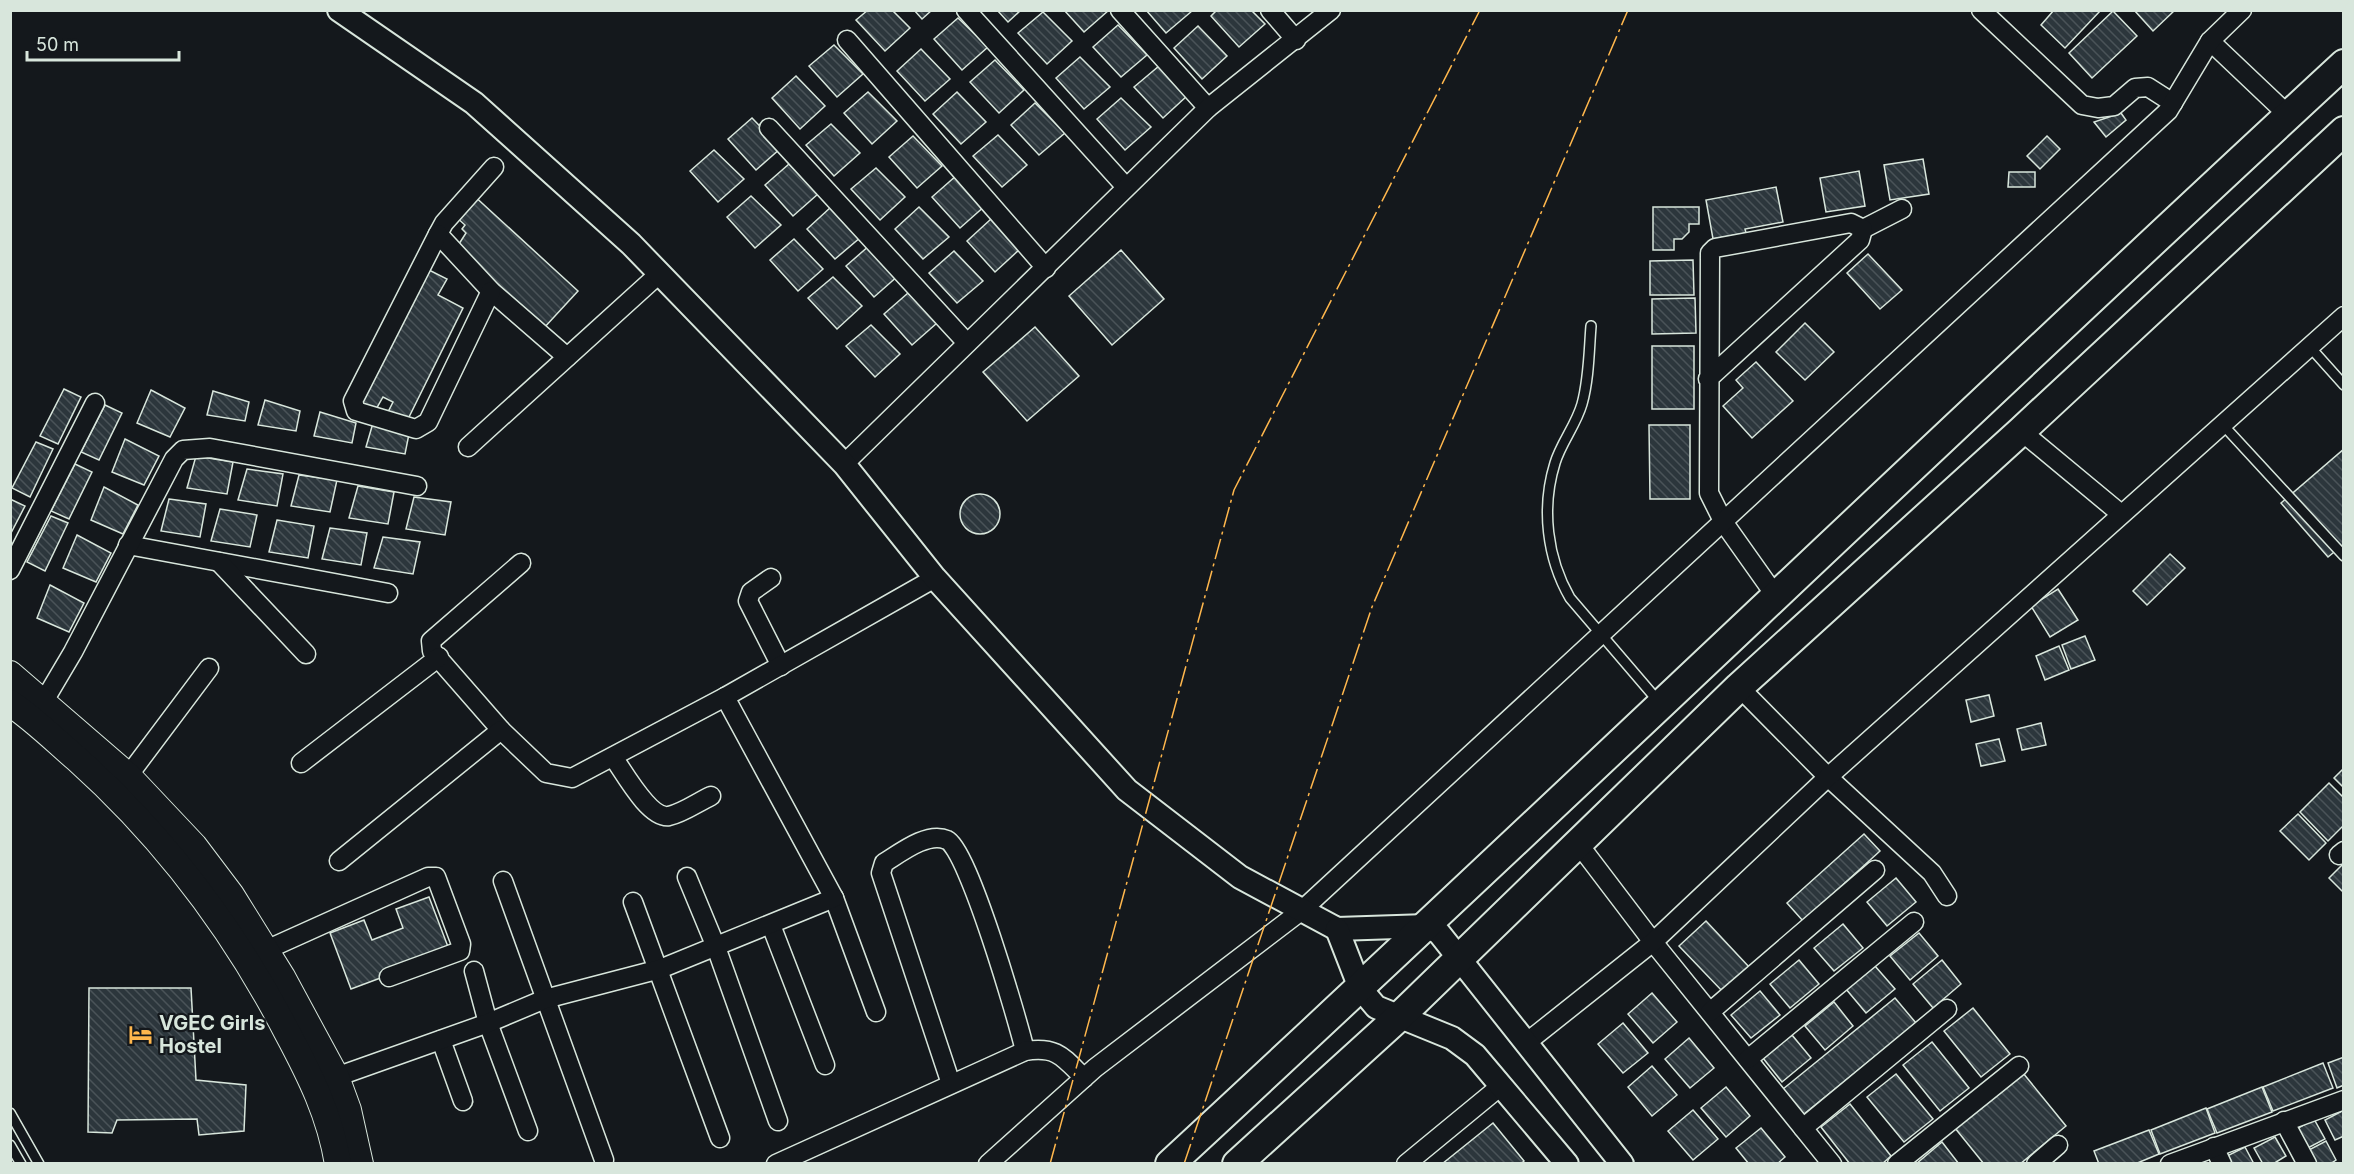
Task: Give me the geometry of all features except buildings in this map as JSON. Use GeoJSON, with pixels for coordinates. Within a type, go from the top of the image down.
{"type":"FeatureCollection","features":[{"type":"Feature","properties":{"kind":"main road"},"geometry":{"type":"LineString","coordinates":[[1170,1164],[1427,926],[1775,595],[2343,64]]}},
{"type":"Feature","properties":{"kind":"main road"},"geometry":{"type":"LineString","coordinates":[[1237,1164],[1400,1017],[1577,842],[1739,687],[2340,143]]}},
{"type":"Feature","properties":{"kind":"main road"},"geometry":{"type":"LineString","coordinates":[[10,674],[44,701],[128,776],[194,846],[316,1087],[337,1113],[360,1164]]}},
{"type":"Feature","properties":{"kind":"main road"},"geometry":{"type":"LineString","coordinates":[[10,703],[101,781],[181,865],[222,901],[266,950],[336,1077],[338,1164]]}},
{"type":"Feature","properties":{"kind":"street"},"geometry":{"type":"LineString","coordinates":[[339,10],[474,103],[623,237],[844,464],[935,578],[1127,790],[1240,876],[1337,929],[1427,926],[1438,933],[1622,1164]]}},
{"type":"Feature","properties":{"kind":"street"},"geometry":{"type":"LineString","coordinates":[[966,10],[1126,187]]}},
{"type":"Feature","properties":{"kind":"street"},"geometry":{"type":"LineString","coordinates":[[1120,10],[1208,108]]}},
{"type":"Feature","properties":{"kind":"street"},"geometry":{"type":"LineString","coordinates":[[1270,10],[1296,40]]}},
{"type":"Feature","properties":{"kind":"street"},"geometry":{"type":"LineString","coordinates":[[844,464],[1208,108],[1331,10]]}},
{"type":"Feature","properties":{"kind":"street"},"geometry":{"type":"LineString","coordinates":[[1981,10],[2082,105],[2098,108],[2114,106],[2135,88],[2148,87],[2173,104]]}},
{"type":"Feature","properties":{"kind":"street"},"geometry":{"type":"LineString","coordinates":[[988,1164],[1084,1078],[1301,911],[1724,523],[2168,111],[2210,41],[2242,10]]}},
{"type":"Feature","properties":{"kind":"street"},"geometry":{"type":"LineString","coordinates":[[847,40],[1046,267]]}},
{"type":"Feature","properties":{"kind":"street"},"geometry":{"type":"LineString","coordinates":[[2210,41],[2288,116]]}},
{"type":"Feature","properties":{"kind":"street"},"geometry":{"type":"LineString","coordinates":[[769,128],[968,343]]}},
{"type":"Feature","properties":{"kind":"street"},"geometry":{"type":"LineString","coordinates":[[491,291],[428,422],[416,429],[356,411],[353,401],[444,223],[494,167]]}},
{"type":"Feature","properties":{"kind":"street"},"geometry":{"type":"LineString","coordinates":[[1708,379],[1860,240],[1863,229],[1902,209]]}},
{"type":"Feature","properties":{"kind":"street"},"geometry":{"type":"LineString","coordinates":[[1775,595],[1724,523],[1708,487],[1708,379],[1712,250],[1851,223],[1863,229]]}},
{"type":"Feature","properties":{"kind":"street"},"geometry":{"type":"LineString","coordinates":[[438,234],[491,291],[567,357]]}},
{"type":"Feature","properties":{"kind":"street"},"geometry":{"type":"LineString","coordinates":[[468,447],[659,274]]}},
{"type":"Feature","properties":{"kind":"street"},"geometry":{"type":"LineString","coordinates":[[1526,1043],[1653,942],[1828,777],[2121,514],[2224,426],[2343,316]]}},
{"type":"Feature","properties":{"kind":"street"},"geometry":{"type":"LineString","coordinates":[[10,570],[95,403]]}},
{"type":"Feature","properties":{"kind":"street"},"geometry":{"type":"LineString","coordinates":[[2021,431],[2121,514]]}},
{"type":"Feature","properties":{"kind":"street"},"geometry":{"type":"LineString","coordinates":[[44,701],[73,652],[174,459],[183,450],[192,447],[210,448],[417,486]]}},
{"type":"Feature","properties":{"kind":"street"},"geometry":{"type":"LineString","coordinates":[[128,545],[388,593]]}},
{"type":"Feature","properties":{"kind":"street"},"geometry":{"type":"LineString","coordinates":[[219,562],[306,654]]}},
{"type":"Feature","properties":{"kind":"street"},"geometry":{"type":"LineString","coordinates":[[521,563],[435,636],[431,642],[432,651],[501,730],[546,773],[557,777],[572,778],[725,697],[935,578]]}},
{"type":"Feature","properties":{"kind":"street"},"geometry":{"type":"LineString","coordinates":[[771,578],[751,592],[748,601],[781,666]]}},
{"type":"Feature","properties":{"kind":"street"},"geometry":{"type":"LineString","coordinates":[[301,763],[439,657]]}},
{"type":"Feature","properties":{"kind":"street"},"geometry":{"type":"LineString","coordinates":[[128,776],[209,668]]}},
{"type":"Feature","properties":{"kind":"street"},"geometry":{"type":"LineString","coordinates":[[1739,687],[1828,777],[1932,873],[1947,896]]}},
{"type":"Feature","properties":{"kind":"street"},"geometry":{"type":"LineString","coordinates":[[725,697],[834,898],[876,1012]]}},
{"type":"Feature","properties":{"kind":"street"},"geometry":{"type":"LineString","coordinates":[[339,861],[501,730]]}},
{"type":"Feature","properties":{"kind":"street"},"geometry":{"type":"LineString","coordinates":[[613,757],[647,805],[658,814],[672,815],[711,796]]}},
{"type":"Feature","properties":{"kind":"street"},"geometry":{"type":"LineString","coordinates":[[951,1084],[881,873],[884,863],[926,839],[945,838],[953,843],[970,880],[1008,988],[1025,1051]]}},
{"type":"Feature","properties":{"kind":"street"},"geometry":{"type":"LineString","coordinates":[[1577,842],[1653,942],[1832,1164]]}},
{"type":"Feature","properties":{"kind":"street"},"geometry":{"type":"LineString","coordinates":[[1710,1012],[1875,870]]}},
{"type":"Feature","properties":{"kind":"street"},"geometry":{"type":"LineString","coordinates":[[266,950],[428,877],[436,878],[461,944],[460,951],[389,977]]}},
{"type":"Feature","properties":{"kind":"street"},"geometry":{"type":"LineString","coordinates":[[687,877],[716,947],[778,1121]]}},
{"type":"Feature","properties":{"kind":"street"},"geometry":{"type":"LineString","coordinates":[[503,881],[604,1160]]}},
{"type":"Feature","properties":{"kind":"street"},"geometry":{"type":"LineString","coordinates":[[336,1077],[488,1023],[545,999],[660,969],[771,926],[834,898]]}},
{"type":"Feature","properties":{"kind":"street"},"geometry":{"type":"LineString","coordinates":[[633,902],[660,969],[720,1137]]}},
{"type":"Feature","properties":{"kind":"street"},"geometry":{"type":"LineString","coordinates":[[1748,1059],[1914,922]]}},
{"type":"Feature","properties":{"kind":"street"},"geometry":{"type":"LineString","coordinates":[[771,926],[825,1065]]}},
{"type":"Feature","properties":{"kind":"street"},"geometry":{"type":"LineString","coordinates":[[1337,929],[1360,988],[1376,1007],[1452,1038],[1475,1055],[1567,1164]]}},
{"type":"Feature","properties":{"kind":"street"},"geometry":{"type":"LineString","coordinates":[[474,971],[488,1023],[528,1131]]}},
{"type":"Feature","properties":{"kind":"street"},"geometry":{"type":"LineString","coordinates":[[1803,1128],[1947,1009]]}},
{"type":"Feature","properties":{"kind":"street"},"geometry":{"type":"LineString","coordinates":[[441,1040],[463,1101]]}},
{"type":"Feature","properties":{"kind":"street"},"geometry":{"type":"LineString","coordinates":[[776,1164],[1025,1051],[1042,1048],[1052,1050],[1084,1078]]}},
{"type":"Feature","properties":{"kind":"street"},"geometry":{"type":"LineString","coordinates":[[1897,1164],[2019,1066]]}},
{"type":"Feature","properties":{"kind":"street"},"geometry":{"type":"LineString","coordinates":[[1406,1164],[1502,1085]]}},
{"type":"Feature","properties":{"kind":"street"},"geometry":{"type":"LineString","coordinates":[[2170,1164],[2218,1155],[2284,1121],[2343,1100]]}},
{"type":"Feature","properties":{"kind":"street"},"geometry":{"type":"LineString","coordinates":[[2284,1121],[2307,1164]]}},
{"type":"Feature","properties":{"kind":"street"},"geometry":{"type":"LineString","coordinates":[[2036,1164],[2058,1145]]}},
{"type":"Feature","properties":{"kind":"lane"},"geometry":{"type":"LineString","coordinates":[[1591,326],[1582,404],[1556,462],[1547,511],[1552,554],[1561,582],[1570,598],[1661,704]]}},
{"type":"Feature","properties":{"kind":"lane"},"geometry":{"type":"LineString","coordinates":[[2310,348],[2343,385]]}},
{"type":"Feature","properties":{"kind":"lane"},"geometry":{"type":"LineString","coordinates":[[2224,426],[2343,556]]}},
{"type":"Feature","properties":{"kind":"lane"},"geometry":{"type":"LineString","coordinates":[[10,1113],[13,1123],[39,1164]]}},
{"type":"Feature","properties":{"kind":"lane"},"geometry":{"type":"LineString","coordinates":[[10,1145],[21,1164]]}},
{"type":"Feature","properties":{"kind":"power"},"geometry":{"type":"LineString","coordinates":[[1050,1164],[1234,490],[1480,10]]}},
{"type":"Feature","properties":{"kind":"power"},"geometry":{"type":"LineString","coordinates":[[1184,1164],[1372,607],[1628,10]]}},
{"type":"Feature","properties":{"kind":"place","name":"VGEC Girls Hostel"},"geometry":{"type":"Point","coordinates":[141,1034]}}]}
